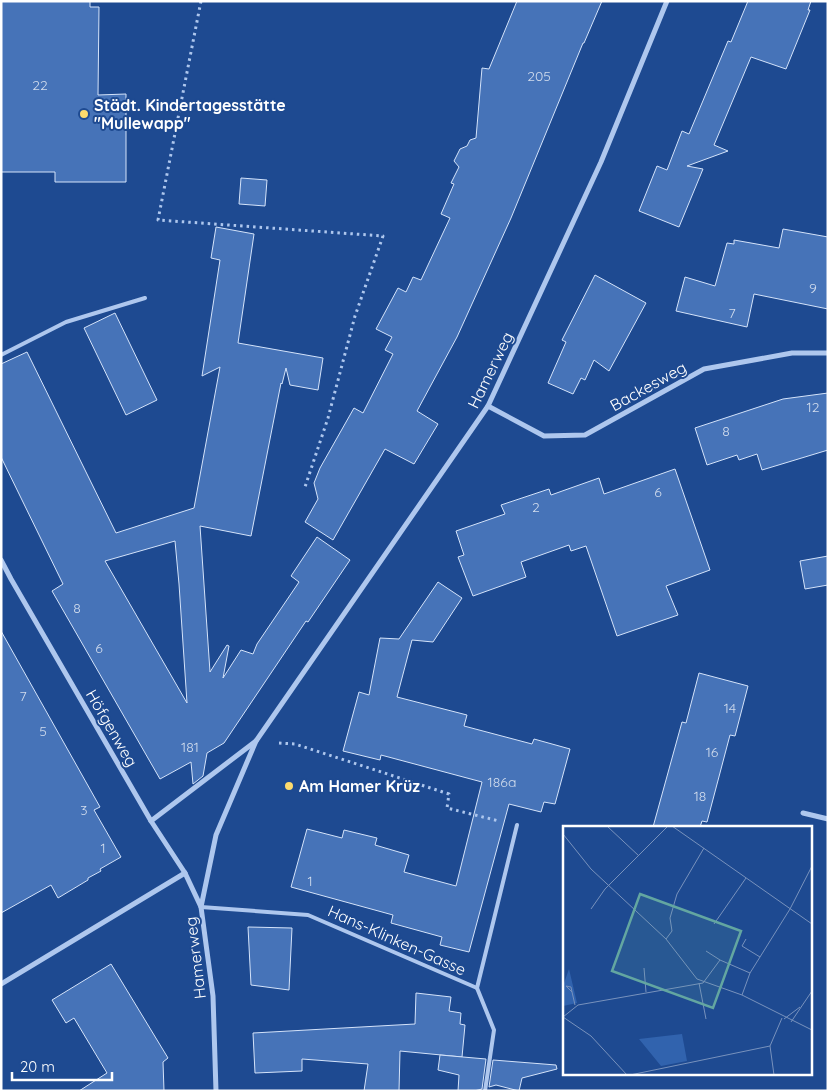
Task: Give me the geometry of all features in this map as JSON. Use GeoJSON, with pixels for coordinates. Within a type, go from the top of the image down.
{"type":"FeatureCollection","features":[{"type":"Feature","properties":{"kind":"street","name":"Hamerweg"},"geometry":{"type":"LineString","coordinates":[[216,1091],[213,996],[201,907],[216,835],[256,741],[488,406],[601,162],[668,1]]}},
{"type":"Feature","properties":{"kind":"street","name":"Backesweg"},"geometry":{"type":"LineString","coordinates":[[488,406],[544,436],[585,435],[704,368],[792,353],[828,353]]}},
{"type":"Feature","properties":{"kind":"street","name":"Höfgenweg"},"geometry":{"type":"LineString","coordinates":[[1,560],[151,821],[185,873],[201,907]]}},
{"type":"Feature","properties":{"kind":"street","name":"Hamerweg"},"geometry":{"type":"LineString","coordinates":[[151,821],[256,741]]}},
{"type":"Feature","properties":{"kind":"street"},"geometry":{"type":"LineString","coordinates":[[803,813],[828,819]]}},
{"type":"Feature","properties":{"kind":"street"},"geometry":{"type":"LineString","coordinates":[[1,984],[185,873]]}},
{"type":"Feature","properties":{"kind":"lane"},"geometry":{"type":"LineString","coordinates":[[1,355],[66,322],[145,298]]}},
{"type":"Feature","properties":{"kind":"lane"},"geometry":{"type":"LineString","coordinates":[[476,988],[517,826]]}},
{"type":"Feature","properties":{"kind":"lane","name":"Hans-Klinken-Gasse"},"geometry":{"type":"LineString","coordinates":[[201,907],[308,914],[476,988],[494,1030],[485,1091]]}},
{"type":"Feature","properties":{"kind":"path"},"geometry":{"type":"LineString","coordinates":[[201,1],[158,220],[383,236],[355,316],[328,418],[306,487]]}},
{"type":"Feature","properties":{"kind":"path"},"geometry":{"type":"LineString","coordinates":[[256,741],[295,744],[440,791],[449,794],[447,808],[517,826]]}},
{"type":"Feature","properties":{"kind":"building"},"geometry":{"type":"Polygon","coordinates":[[[1,1],[90,1],[90,7],[99,7],[98,95],[126,94],[126,182],[55,182],[55,172],[1,172],[1,1]]]}},
{"type":"Feature","properties":{"kind":"building"},"geometry":{"type":"Polygon","coordinates":[[[517,1],[602,1],[511,218],[457,337],[417,411],[438,424],[414,464],[385,449],[333,540],[305,522],[318,499],[314,483],[320,468],[354,408],[363,413],[393,354],[385,350],[392,337],[376,329],[398,288],[406,292],[413,277],[421,280],[450,218],[441,214],[454,184],[451,183],[459,167],[454,161],[460,149],[467,146],[470,140],[476,138],[482,68],[489,69],[517,1]]]}},
{"type":"Feature","properties":{"kind":"building"},"geometry":{"type":"Polygon","coordinates":[[[748,1],[811,1],[808,10],[810,10],[786,69],[751,57],[714,145],[728,151],[687,166],[703,169],[679,227],[639,211],[657,166],[667,170],[682,131],[689,134],[728,41],[731,42],[748,1]]]}},
{"type":"Feature","properties":{"kind":"building"},"geometry":{"type":"Polygon","coordinates":[[[241,178],[267,180],[265,206],[239,204],[241,178]]]}},
{"type":"Feature","properties":{"kind":"building"},"geometry":{"type":"Polygon","coordinates":[[[216,227],[254,234],[238,343],[323,358],[318,390],[290,385],[286,368],[281,383],[251,536],[200,526],[210,672],[227,645],[229,646],[223,678],[241,650],[253,654],[257,644],[299,582],[291,576],[317,537],[350,560],[308,622],[306,621],[224,743],[207,753],[203,776],[193,784],[191,762],[160,779],[52,591],[63,584],[1,457],[1,364],[27,352],[116,533],[194,508],[220,367],[202,376],[220,260],[211,258],[216,227]],[[175,541],[105,561],[187,703],[175,541]]]}},
{"type":"Feature","properties":{"kind":"building"},"geometry":{"type":"Polygon","coordinates":[[[783,229],[828,237],[828,309],[754,294],[747,327],[676,311],[685,277],[715,286],[727,243],[734,244],[734,240],[779,248],[783,229]]]}},
{"type":"Feature","properties":{"kind":"building"},"geometry":{"type":"Polygon","coordinates":[[[595,275],[646,303],[609,371],[594,360],[585,380],[581,378],[573,394],[548,383],[566,342],[562,340],[595,275]]]}},
{"type":"Feature","properties":{"kind":"building"},"geometry":{"type":"Polygon","coordinates":[[[115,313],[157,400],[126,415],[84,328],[115,313]]]}},
{"type":"Feature","properties":{"kind":"building"},"geometry":{"type":"Polygon","coordinates":[[[828,393],[828,450],[762,470],[757,454],[739,460],[737,455],[707,465],[695,428],[783,399],[828,393]]]}},
{"type":"Feature","properties":{"kind":"building"},"geometry":{"type":"Polygon","coordinates":[[[675,469],[710,570],[666,586],[678,615],[617,636],[586,546],[571,551],[569,545],[521,562],[526,577],[473,596],[458,557],[464,555],[456,531],[505,514],[501,505],[549,489],[551,495],[599,478],[604,494],[675,469]]]}},
{"type":"Feature","properties":{"kind":"building"},"geometry":{"type":"Polygon","coordinates":[[[828,556],[828,585],[805,589],[800,561],[828,556]]]}},
{"type":"Feature","properties":{"kind":"building"},"geometry":{"type":"Polygon","coordinates":[[[438,582],[462,598],[433,642],[412,640],[397,697],[467,715],[464,726],[532,744],[534,739],[570,749],[555,804],[544,802],[541,812],[509,804],[469,952],[440,945],[442,937],[391,923],[393,915],[291,887],[307,829],[342,838],[344,830],[377,838],[375,845],[409,855],[404,872],[456,886],[482,782],[381,755],[380,760],[343,751],[359,692],[369,695],[380,638],[399,639],[438,582]]]}},
{"type":"Feature","properties":{"kind":"building"},"geometry":{"type":"Polygon","coordinates":[[[1,631],[100,807],[94,810],[121,857],[58,898],[51,885],[1,913],[1,631]]]}},
{"type":"Feature","properties":{"kind":"building"},"geometry":{"type":"Polygon","coordinates":[[[699,673],[748,686],[735,736],[730,735],[707,822],[702,821],[700,826],[653,826],[682,722],[686,723],[699,673]]]}},
{"type":"Feature","properties":{"kind":"building"},"geometry":{"type":"Polygon","coordinates":[[[248,927],[292,928],[289,990],[251,985],[248,927]]]}},
{"type":"Feature","properties":{"kind":"building"},"geometry":{"type":"Polygon","coordinates":[[[111,964],[168,1058],[163,1062],[164,1091],[79,1091],[107,1073],[74,1018],[66,1023],[52,1000],[111,964]]]}},
{"type":"Feature","properties":{"kind":"building"},"geometry":{"type":"Polygon","coordinates":[[[416,993],[451,997],[449,1011],[461,1013],[460,1024],[465,1025],[462,1057],[400,1051],[399,1091],[364,1091],[368,1064],[302,1059],[302,1071],[255,1073],[253,1033],[415,1024],[416,993]]]}},
{"type":"Feature","properties":{"kind":"building"},"geometry":{"type":"Polygon","coordinates":[[[440,1055],[486,1059],[482,1089],[458,1091],[459,1075],[438,1070],[440,1055]]]}},
{"type":"Feature","properties":{"kind":"building"},"geometry":{"type":"Polygon","coordinates":[[[493,1060],[556,1065],[557,1069],[522,1078],[519,1091],[496,1085],[489,1087],[493,1060]]]}},
{"type":"Feature","properties":{"kind":"place","name":"Städt. Kindertagesstätte \"Mullewapp\""},"geometry":{"type":"Point","coordinates":[84,114]}},
{"type":"Feature","properties":{"kind":"place","name":"Am Hamer Krüz"},"geometry":{"type":"Point","coordinates":[289,786]}}]}
